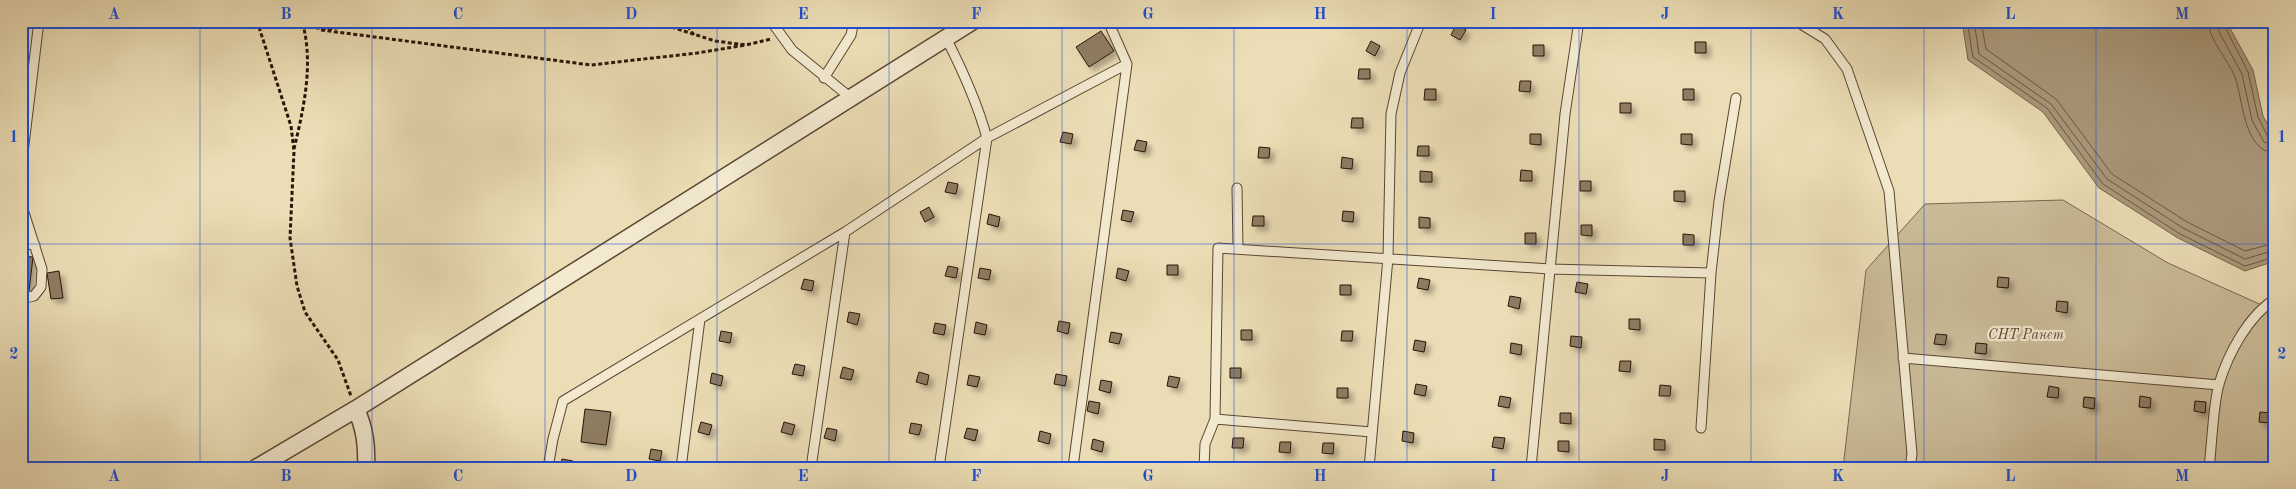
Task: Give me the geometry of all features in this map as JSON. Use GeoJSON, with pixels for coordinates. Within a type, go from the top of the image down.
{"type":"FeatureCollection","features":[{"type":"Feature","properties":{"kind":"street"},"geometry":{"type":"LineString","coordinates":[[256,468],[356,409],[973,21]]}},
{"type":"Feature","properties":{"kind":"street"},"geometry":{"type":"LineString","coordinates":[[356,409],[364,428],[367,449],[366,468]]}},
{"type":"Feature","properties":{"kind":"lane"},"geometry":{"type":"LineString","coordinates":[[21,168],[39,21]]}},
{"type":"Feature","properties":{"kind":"lane"},"geometry":{"type":"LineString","coordinates":[[771,21],[780,36],[792,50],[824,78],[851,98]]}},
{"type":"Feature","properties":{"kind":"lane"},"geometry":{"type":"LineString","coordinates":[[824,78],[851,35],[854,21]]}},
{"type":"Feature","properties":{"kind":"lane"},"geometry":{"type":"LineString","coordinates":[[1073,468],[1127,64],[1108,21]]}},
{"type":"Feature","properties":{"kind":"lane"},"geometry":{"type":"LineString","coordinates":[[1369,468],[1388,258],[1391,114],[1400,73],[1421,21]]}},
{"type":"Feature","properties":{"kind":"lane"},"geometry":{"type":"LineString","coordinates":[[1530,468],[1565,114],[1579,21]]}},
{"type":"Feature","properties":{"kind":"lane"},"geometry":{"type":"LineString","coordinates":[[1796,21],[1824,39],[1847,69],[1889,191],[1912,454],[1910,468]]}},
{"type":"Feature","properties":{"kind":"lane"},"geometry":{"type":"LineString","coordinates":[[939,468],[987,138],[979,107],[946,38]]}},
{"type":"Feature","properties":{"kind":"lane"},"geometry":{"type":"LineString","coordinates":[[548,468],[563,401],[845,232],[987,138],[1127,64]]}},
{"type":"Feature","properties":{"kind":"lane"},"geometry":{"type":"LineString","coordinates":[[1701,428],[1711,273],[1719,201],[1736,98]]}},
{"type":"Feature","properties":{"kind":"lane"},"geometry":{"type":"LineString","coordinates":[[1237,188],[1238,249]]}},
{"type":"Feature","properties":{"kind":"lane"},"geometry":{"type":"LineString","coordinates":[[21,203],[42,269],[41,287],[34,296],[21,299]]}},
{"type":"Feature","properties":{"kind":"lane"},"geometry":{"type":"LineString","coordinates":[[811,468],[845,232]]}},
{"type":"Feature","properties":{"kind":"lane"},"geometry":{"type":"LineString","coordinates":[[21,243],[35,244]]}},
{"type":"Feature","properties":{"kind":"lane"},"geometry":{"type":"LineString","coordinates":[[1204,468],[1205,444],[1215,420],[1218,248],[1550,269],[1711,273]]}},
{"type":"Feature","properties":{"kind":"lane"},"geometry":{"type":"LineString","coordinates":[[2209,468],[2219,384],[2248,323],[2260,308],[2275,299]]}},
{"type":"Feature","properties":{"kind":"lane"},"geometry":{"type":"LineString","coordinates":[[681,468],[700,320]]}},
{"type":"Feature","properties":{"kind":"lane"},"geometry":{"type":"LineString","coordinates":[[1903,358],[2219,384]]}},
{"type":"Feature","properties":{"kind":"lane"},"geometry":{"type":"LineString","coordinates":[[1215,420],[1372,432]]}},
{"type":"Feature","properties":{"kind":"path"},"geometry":{"type":"LineString","coordinates":[[257,21],[291,126],[294,152],[290,238],[297,286],[306,312],[338,360],[356,409]]}},
{"type":"Feature","properties":{"kind":"path"},"geometry":{"type":"LineString","coordinates":[[321,30],[348,24],[352,21]]}},
{"type":"Feature","properties":{"kind":"path"},"geometry":{"type":"LineString","coordinates":[[653,21],[694,36],[746,45]]}},
{"type":"Feature","properties":{"kind":"path"},"geometry":{"type":"LineString","coordinates":[[684,21],[694,36]]}},
{"type":"Feature","properties":{"kind":"path"},"geometry":{"type":"LineString","coordinates":[[294,152],[304,109],[308,69],[307,37],[303,22]]}},
{"type":"Feature","properties":{"kind":"path"},"geometry":{"type":"LineString","coordinates":[[303,22],[321,30],[591,65],[697,53],[746,45],[780,36]]}},
{"type":"Feature","properties":{"kind":"green space","name":"СНТ Ранет"},"geometry":{"type":"Polygon","coordinates":[[[2063,200],[2168,263],[2275,311],[2275,468],[1843,468],[1866,270],[1925,204],[2063,200]]]}},
{"type":"Feature","properties":{"kind":"water"},"geometry":{"type":"Polygon","coordinates":[[[1962,21],[2226,21],[2253,70],[2263,116],[2275,138],[2275,261],[2245,271],[2178,238],[2099,188],[2043,112],[1968,60],[1962,21]]]}},
{"type":"Feature","properties":{"kind":"building"},"geometry":{"type":"Polygon","coordinates":[[[1456,25],[1466,30],[1460,40],[1451,35],[1456,25]]]}},
{"type":"Feature","properties":{"kind":"building"},"geometry":{"type":"Polygon","coordinates":[[[1101,31],[1114,51],[1089,67],[1076,47],[1101,31]]]}},
{"type":"Feature","properties":{"kind":"building"},"geometry":{"type":"Polygon","coordinates":[[[1371,41],[1380,46],[1375,56],[1366,51],[1371,41]]]}},
{"type":"Feature","properties":{"kind":"building"},"geometry":{"type":"Polygon","coordinates":[[[1695,42],[1706,42],[1706,53],[1695,53],[1695,42]]]}},
{"type":"Feature","properties":{"kind":"building"},"geometry":{"type":"Polygon","coordinates":[[[1533,45],[1544,45],[1544,56],[1533,56],[1533,45]]]}},
{"type":"Feature","properties":{"kind":"building"},"geometry":{"type":"Polygon","coordinates":[[[1359,69],[1370,69],[1370,79],[1358,79],[1359,69]]]}},
{"type":"Feature","properties":{"kind":"building"},"geometry":{"type":"Polygon","coordinates":[[[1520,81],[1531,81],[1530,92],[1519,91],[1520,81]]]}},
{"type":"Feature","properties":{"kind":"building"},"geometry":{"type":"Polygon","coordinates":[[[1425,89],[1436,89],[1436,100],[1424,100],[1425,89]]]}},
{"type":"Feature","properties":{"kind":"building"},"geometry":{"type":"Polygon","coordinates":[[[1683,89],[1694,89],[1694,100],[1683,100],[1683,89]]]}},
{"type":"Feature","properties":{"kind":"building"},"geometry":{"type":"Polygon","coordinates":[[[1620,103],[1631,103],[1631,113],[1620,113],[1620,103]]]}},
{"type":"Feature","properties":{"kind":"building"},"geometry":{"type":"Polygon","coordinates":[[[1352,118],[1363,118],[1363,128],[1351,128],[1352,118]]]}},
{"type":"Feature","properties":{"kind":"building"},"geometry":{"type":"Polygon","coordinates":[[[1063,132],[1073,134],[1071,144],[1060,142],[1063,132]]]}},
{"type":"Feature","properties":{"kind":"building"},"geometry":{"type":"Polygon","coordinates":[[[1530,134],[1541,134],[1541,145],[1530,144],[1530,134]]]}},
{"type":"Feature","properties":{"kind":"building"},"geometry":{"type":"Polygon","coordinates":[[[1681,134],[1692,134],[1692,145],[1681,144],[1681,134]]]}},
{"type":"Feature","properties":{"kind":"building"},"geometry":{"type":"Polygon","coordinates":[[[1137,140],[1147,142],[1145,152],[1134,150],[1137,140]]]}},
{"type":"Feature","properties":{"kind":"building"},"geometry":{"type":"Polygon","coordinates":[[[1418,146],[1429,146],[1429,156],[1417,156],[1418,146]]]}},
{"type":"Feature","properties":{"kind":"building"},"geometry":{"type":"Polygon","coordinates":[[[1259,147],[1270,148],[1269,158],[1258,158],[1259,147]]]}},
{"type":"Feature","properties":{"kind":"building"},"geometry":{"type":"Polygon","coordinates":[[[1342,157],[1353,159],[1352,169],[1341,168],[1342,157]]]}},
{"type":"Feature","properties":{"kind":"building"},"geometry":{"type":"Polygon","coordinates":[[[1521,170],[1532,171],[1532,181],[1520,181],[1521,170]]]}},
{"type":"Feature","properties":{"kind":"building"},"geometry":{"type":"Polygon","coordinates":[[[1420,171],[1432,172],[1432,182],[1420,182],[1420,171]]]}},
{"type":"Feature","properties":{"kind":"building"},"geometry":{"type":"Polygon","coordinates":[[[1580,181],[1591,181],[1591,191],[1580,191],[1580,181]]]}},
{"type":"Feature","properties":{"kind":"building"},"geometry":{"type":"Polygon","coordinates":[[[948,182],[958,184],[956,194],[945,192],[948,182]]]}},
{"type":"Feature","properties":{"kind":"building"},"geometry":{"type":"Polygon","coordinates":[[[1674,191],[1685,191],[1685,202],[1674,201],[1674,191]]]}},
{"type":"Feature","properties":{"kind":"building"},"geometry":{"type":"Polygon","coordinates":[[[929,207],[934,217],[925,222],[920,212],[929,207]]]}},
{"type":"Feature","properties":{"kind":"building"},"geometry":{"type":"Polygon","coordinates":[[[1123,210],[1134,212],[1131,222],[1121,220],[1123,210]]]}},
{"type":"Feature","properties":{"kind":"building"},"geometry":{"type":"Polygon","coordinates":[[[1343,211],[1354,212],[1353,222],[1342,221],[1343,211]]]}},
{"type":"Feature","properties":{"kind":"building"},"geometry":{"type":"Polygon","coordinates":[[[989,214],[1000,217],[998,227],[987,224],[989,214]]]}},
{"type":"Feature","properties":{"kind":"building"},"geometry":{"type":"Polygon","coordinates":[[[1253,216],[1264,216],[1264,226],[1252,226],[1253,216]]]}},
{"type":"Feature","properties":{"kind":"building"},"geometry":{"type":"Polygon","coordinates":[[[1419,217],[1430,218],[1430,228],[1419,228],[1419,217]]]}},
{"type":"Feature","properties":{"kind":"building"},"geometry":{"type":"Polygon","coordinates":[[[1581,225],[1592,225],[1592,236],[1581,235],[1581,225]]]}},
{"type":"Feature","properties":{"kind":"building"},"geometry":{"type":"Polygon","coordinates":[[[1525,233],[1536,233],[1536,244],[1525,244],[1525,233]]]}},
{"type":"Feature","properties":{"kind":"building"},"geometry":{"type":"Polygon","coordinates":[[[1683,234],[1694,235],[1694,245],[1683,245],[1683,234]]]}},
{"type":"Feature","properties":{"kind":"building"},"geometry":{"type":"Polygon","coordinates":[[[21,256],[33,257],[29,291],[21,291],[21,256]]]}},
{"type":"Feature","properties":{"kind":"building"},"geometry":{"type":"Polygon","coordinates":[[[1167,265],[1178,265],[1178,275],[1167,275],[1167,265]]]}},
{"type":"Feature","properties":{"kind":"building"},"geometry":{"type":"Polygon","coordinates":[[[948,266],[958,268],[956,278],[945,276],[948,266]]]}},
{"type":"Feature","properties":{"kind":"building"},"geometry":{"type":"Polygon","coordinates":[[[980,268],[991,270],[989,280],[978,278],[980,268]]]}},
{"type":"Feature","properties":{"kind":"building"},"geometry":{"type":"Polygon","coordinates":[[[1118,268],[1129,271],[1126,281],[1116,278],[1118,268]]]}},
{"type":"Feature","properties":{"kind":"building"},"geometry":{"type":"Polygon","coordinates":[[[59,271],[63,298],[51,299],[47,273],[59,271]]]}},
{"type":"Feature","properties":{"kind":"building"},"geometry":{"type":"Polygon","coordinates":[[[1998,277],[2009,278],[2008,288],[1997,287],[1998,277]]]}},
{"type":"Feature","properties":{"kind":"building"},"geometry":{"type":"Polygon","coordinates":[[[1419,278],[1430,280],[1428,290],[1417,288],[1419,278]]]}},
{"type":"Feature","properties":{"kind":"building"},"geometry":{"type":"Polygon","coordinates":[[[804,279],[814,281],[812,291],[801,289],[804,279]]]}},
{"type":"Feature","properties":{"kind":"building"},"geometry":{"type":"Polygon","coordinates":[[[1577,282],[1588,284],[1586,294],[1575,292],[1577,282]]]}},
{"type":"Feature","properties":{"kind":"building"},"geometry":{"type":"Polygon","coordinates":[[[1340,285],[1351,285],[1351,295],[1340,295],[1340,285]]]}},
{"type":"Feature","properties":{"kind":"building"},"geometry":{"type":"Polygon","coordinates":[[[1510,296],[1521,298],[1519,309],[1508,306],[1510,296]]]}},
{"type":"Feature","properties":{"kind":"building"},"geometry":{"type":"Polygon","coordinates":[[[2057,301],[2068,302],[2067,313],[2056,311],[2057,301]]]}},
{"type":"Feature","properties":{"kind":"building"},"geometry":{"type":"Polygon","coordinates":[[[849,312],[860,314],[857,325],[847,322],[849,312]]]}},
{"type":"Feature","properties":{"kind":"building"},"geometry":{"type":"Polygon","coordinates":[[[1629,319],[1640,319],[1640,330],[1629,329],[1629,319]]]}},
{"type":"Feature","properties":{"kind":"building"},"geometry":{"type":"Polygon","coordinates":[[[1059,321],[1070,323],[1068,334],[1057,331],[1059,321]]]}},
{"type":"Feature","properties":{"kind":"building"},"geometry":{"type":"Polygon","coordinates":[[[976,322],[987,325],[985,335],[974,333],[976,322]]]}},
{"type":"Feature","properties":{"kind":"building"},"geometry":{"type":"Polygon","coordinates":[[[935,323],[946,325],[944,335],[933,333],[935,323]]]}},
{"type":"Feature","properties":{"kind":"building"},"geometry":{"type":"Polygon","coordinates":[[[1241,330],[1252,330],[1252,340],[1241,340],[1241,330]]]}},
{"type":"Feature","properties":{"kind":"building"},"geometry":{"type":"Polygon","coordinates":[[[721,331],[732,333],[730,343],[719,341],[721,331]]]}},
{"type":"Feature","properties":{"kind":"building"},"geometry":{"type":"Polygon","coordinates":[[[1342,331],[1353,331],[1352,341],[1341,341],[1342,331]]]}},
{"type":"Feature","properties":{"kind":"building"},"geometry":{"type":"Polygon","coordinates":[[[1111,332],[1122,334],[1119,344],[1109,342],[1111,332]]]}},
{"type":"Feature","properties":{"kind":"building"},"geometry":{"type":"Polygon","coordinates":[[[1936,334],[1947,335],[1945,345],[1934,344],[1936,334]]]}},
{"type":"Feature","properties":{"kind":"building"},"geometry":{"type":"Polygon","coordinates":[[[1571,336],[1582,337],[1581,348],[1570,346],[1571,336]]]}},
{"type":"Feature","properties":{"kind":"building"},"geometry":{"type":"Polygon","coordinates":[[[1415,340],[1426,342],[1424,352],[1413,350],[1415,340]]]}},
{"type":"Feature","properties":{"kind":"building"},"geometry":{"type":"Polygon","coordinates":[[[1511,343],[1522,345],[1521,355],[1510,353],[1511,343]]]}},
{"type":"Feature","properties":{"kind":"building"},"geometry":{"type":"Polygon","coordinates":[[[1976,343],[1987,344],[1986,354],[1975,353],[1976,343]]]}},
{"type":"Feature","properties":{"kind":"building"},"geometry":{"type":"Polygon","coordinates":[[[1620,361],[1631,361],[1630,372],[1619,371],[1620,361]]]}},
{"type":"Feature","properties":{"kind":"building"},"geometry":{"type":"Polygon","coordinates":[[[795,364],[805,366],[803,376],[792,374],[795,364]]]}},
{"type":"Feature","properties":{"kind":"building"},"geometry":{"type":"Polygon","coordinates":[[[843,367],[854,370],[851,380],[840,378],[843,367]]]}},
{"type":"Feature","properties":{"kind":"building"},"geometry":{"type":"Polygon","coordinates":[[[1230,368],[1241,368],[1241,378],[1230,378],[1230,368]]]}},
{"type":"Feature","properties":{"kind":"building"},"geometry":{"type":"Polygon","coordinates":[[[919,372],[929,375],[927,385],[916,382],[919,372]]]}},
{"type":"Feature","properties":{"kind":"building"},"geometry":{"type":"Polygon","coordinates":[[[712,373],[723,376],[721,386],[710,383],[712,373]]]}},
{"type":"Feature","properties":{"kind":"building"},"geometry":{"type":"Polygon","coordinates":[[[1056,374],[1067,376],[1065,386],[1054,384],[1056,374]]]}},
{"type":"Feature","properties":{"kind":"building"},"geometry":{"type":"Polygon","coordinates":[[[969,375],[980,377],[977,387],[967,385],[969,375]]]}},
{"type":"Feature","properties":{"kind":"building"},"geometry":{"type":"Polygon","coordinates":[[[1169,376],[1180,378],[1177,388],[1167,386],[1169,376]]]}},
{"type":"Feature","properties":{"kind":"building"},"geometry":{"type":"Polygon","coordinates":[[[1101,380],[1112,382],[1110,393],[1099,390],[1101,380]]]}},
{"type":"Feature","properties":{"kind":"building"},"geometry":{"type":"Polygon","coordinates":[[[1416,384],[1427,386],[1425,396],[1414,394],[1416,384]]]}},
{"type":"Feature","properties":{"kind":"building"},"geometry":{"type":"Polygon","coordinates":[[[1660,385],[1671,386],[1670,396],[1659,396],[1660,385]]]}},
{"type":"Feature","properties":{"kind":"building"},"geometry":{"type":"Polygon","coordinates":[[[2049,386],[2059,388],[2058,398],[2047,397],[2049,386]]]}},
{"type":"Feature","properties":{"kind":"building"},"geometry":{"type":"Polygon","coordinates":[[[1337,388],[1348,388],[1348,398],[1337,398],[1337,388]]]}},
{"type":"Feature","properties":{"kind":"building"},"geometry":{"type":"Polygon","coordinates":[[[1500,396],[1511,398],[1509,408],[1498,406],[1500,396]]]}},
{"type":"Feature","properties":{"kind":"building"},"geometry":{"type":"Polygon","coordinates":[[[2140,396],[2151,398],[2150,408],[2139,407],[2140,396]]]}},
{"type":"Feature","properties":{"kind":"building"},"geometry":{"type":"Polygon","coordinates":[[[2084,397],[2095,398],[2094,409],[2083,407],[2084,397]]]}},
{"type":"Feature","properties":{"kind":"building"},"geometry":{"type":"Polygon","coordinates":[[[1089,401],[1100,403],[1098,414],[1087,411],[1089,401]]]}},
{"type":"Feature","properties":{"kind":"building"},"geometry":{"type":"Polygon","coordinates":[[[2195,401],[2206,402],[2205,413],[2194,411],[2195,401]]]}},
{"type":"Feature","properties":{"kind":"building"},"geometry":{"type":"Polygon","coordinates":[[[585,409],[611,412],[606,445],[581,442],[585,409]]]}},
{"type":"Feature","properties":{"kind":"building"},"geometry":{"type":"Polygon","coordinates":[[[2260,412],[2271,413],[2270,423],[2259,422],[2260,412]]]}},
{"type":"Feature","properties":{"kind":"building"},"geometry":{"type":"Polygon","coordinates":[[[1560,413],[1571,413],[1571,424],[1560,423],[1560,413]]]}},
{"type":"Feature","properties":{"kind":"building"},"geometry":{"type":"Polygon","coordinates":[[[701,422],[712,425],[709,435],[698,432],[701,422]]]}},
{"type":"Feature","properties":{"kind":"building"},"geometry":{"type":"Polygon","coordinates":[[[784,422],[795,425],[792,435],[781,432],[784,422]]]}},
{"type":"Feature","properties":{"kind":"building"},"geometry":{"type":"Polygon","coordinates":[[[911,423],[922,425],[919,435],[909,433],[911,423]]]}},
{"type":"Feature","properties":{"kind":"building"},"geometry":{"type":"Polygon","coordinates":[[[827,428],[837,430],[835,441],[824,438],[827,428]]]}},
{"type":"Feature","properties":{"kind":"building"},"geometry":{"type":"Polygon","coordinates":[[[967,428],[978,430],[975,441],[964,438],[967,428]]]}},
{"type":"Feature","properties":{"kind":"building"},"geometry":{"type":"Polygon","coordinates":[[[1040,431],[1051,434],[1049,444],[1038,441],[1040,431]]]}},
{"type":"Feature","properties":{"kind":"building"},"geometry":{"type":"Polygon","coordinates":[[[1403,431],[1414,433],[1413,443],[1402,441],[1403,431]]]}},
{"type":"Feature","properties":{"kind":"building"},"geometry":{"type":"Polygon","coordinates":[[[1494,437],[1505,438],[1503,449],[1492,447],[1494,437]]]}},
{"type":"Feature","properties":{"kind":"building"},"geometry":{"type":"Polygon","coordinates":[[[1233,438],[1244,438],[1243,448],[1232,448],[1233,438]]]}},
{"type":"Feature","properties":{"kind":"building"},"geometry":{"type":"Polygon","coordinates":[[[1093,439],[1104,442],[1102,452],[1091,449],[1093,439]]]}},
{"type":"Feature","properties":{"kind":"building"},"geometry":{"type":"Polygon","coordinates":[[[1654,439],[1665,440],[1665,450],[1654,450],[1654,439]]]}},
{"type":"Feature","properties":{"kind":"building"},"geometry":{"type":"Polygon","coordinates":[[[1558,441],[1569,441],[1569,452],[1558,451],[1558,441]]]}},
{"type":"Feature","properties":{"kind":"building"},"geometry":{"type":"Polygon","coordinates":[[[1280,442],[1291,442],[1290,453],[1279,452],[1280,442]]]}},
{"type":"Feature","properties":{"kind":"building"},"geometry":{"type":"Polygon","coordinates":[[[1323,443],[1334,443],[1333,454],[1322,453],[1323,443]]]}},
{"type":"Feature","properties":{"kind":"building"},"geometry":{"type":"Polygon","coordinates":[[[651,449],[662,451],[660,461],[649,459],[651,449]]]}},
{"type":"Feature","properties":{"kind":"building"},"geometry":{"type":"Polygon","coordinates":[[[562,459],[573,461],[571,468],[560,468],[562,459]]]}}]}
